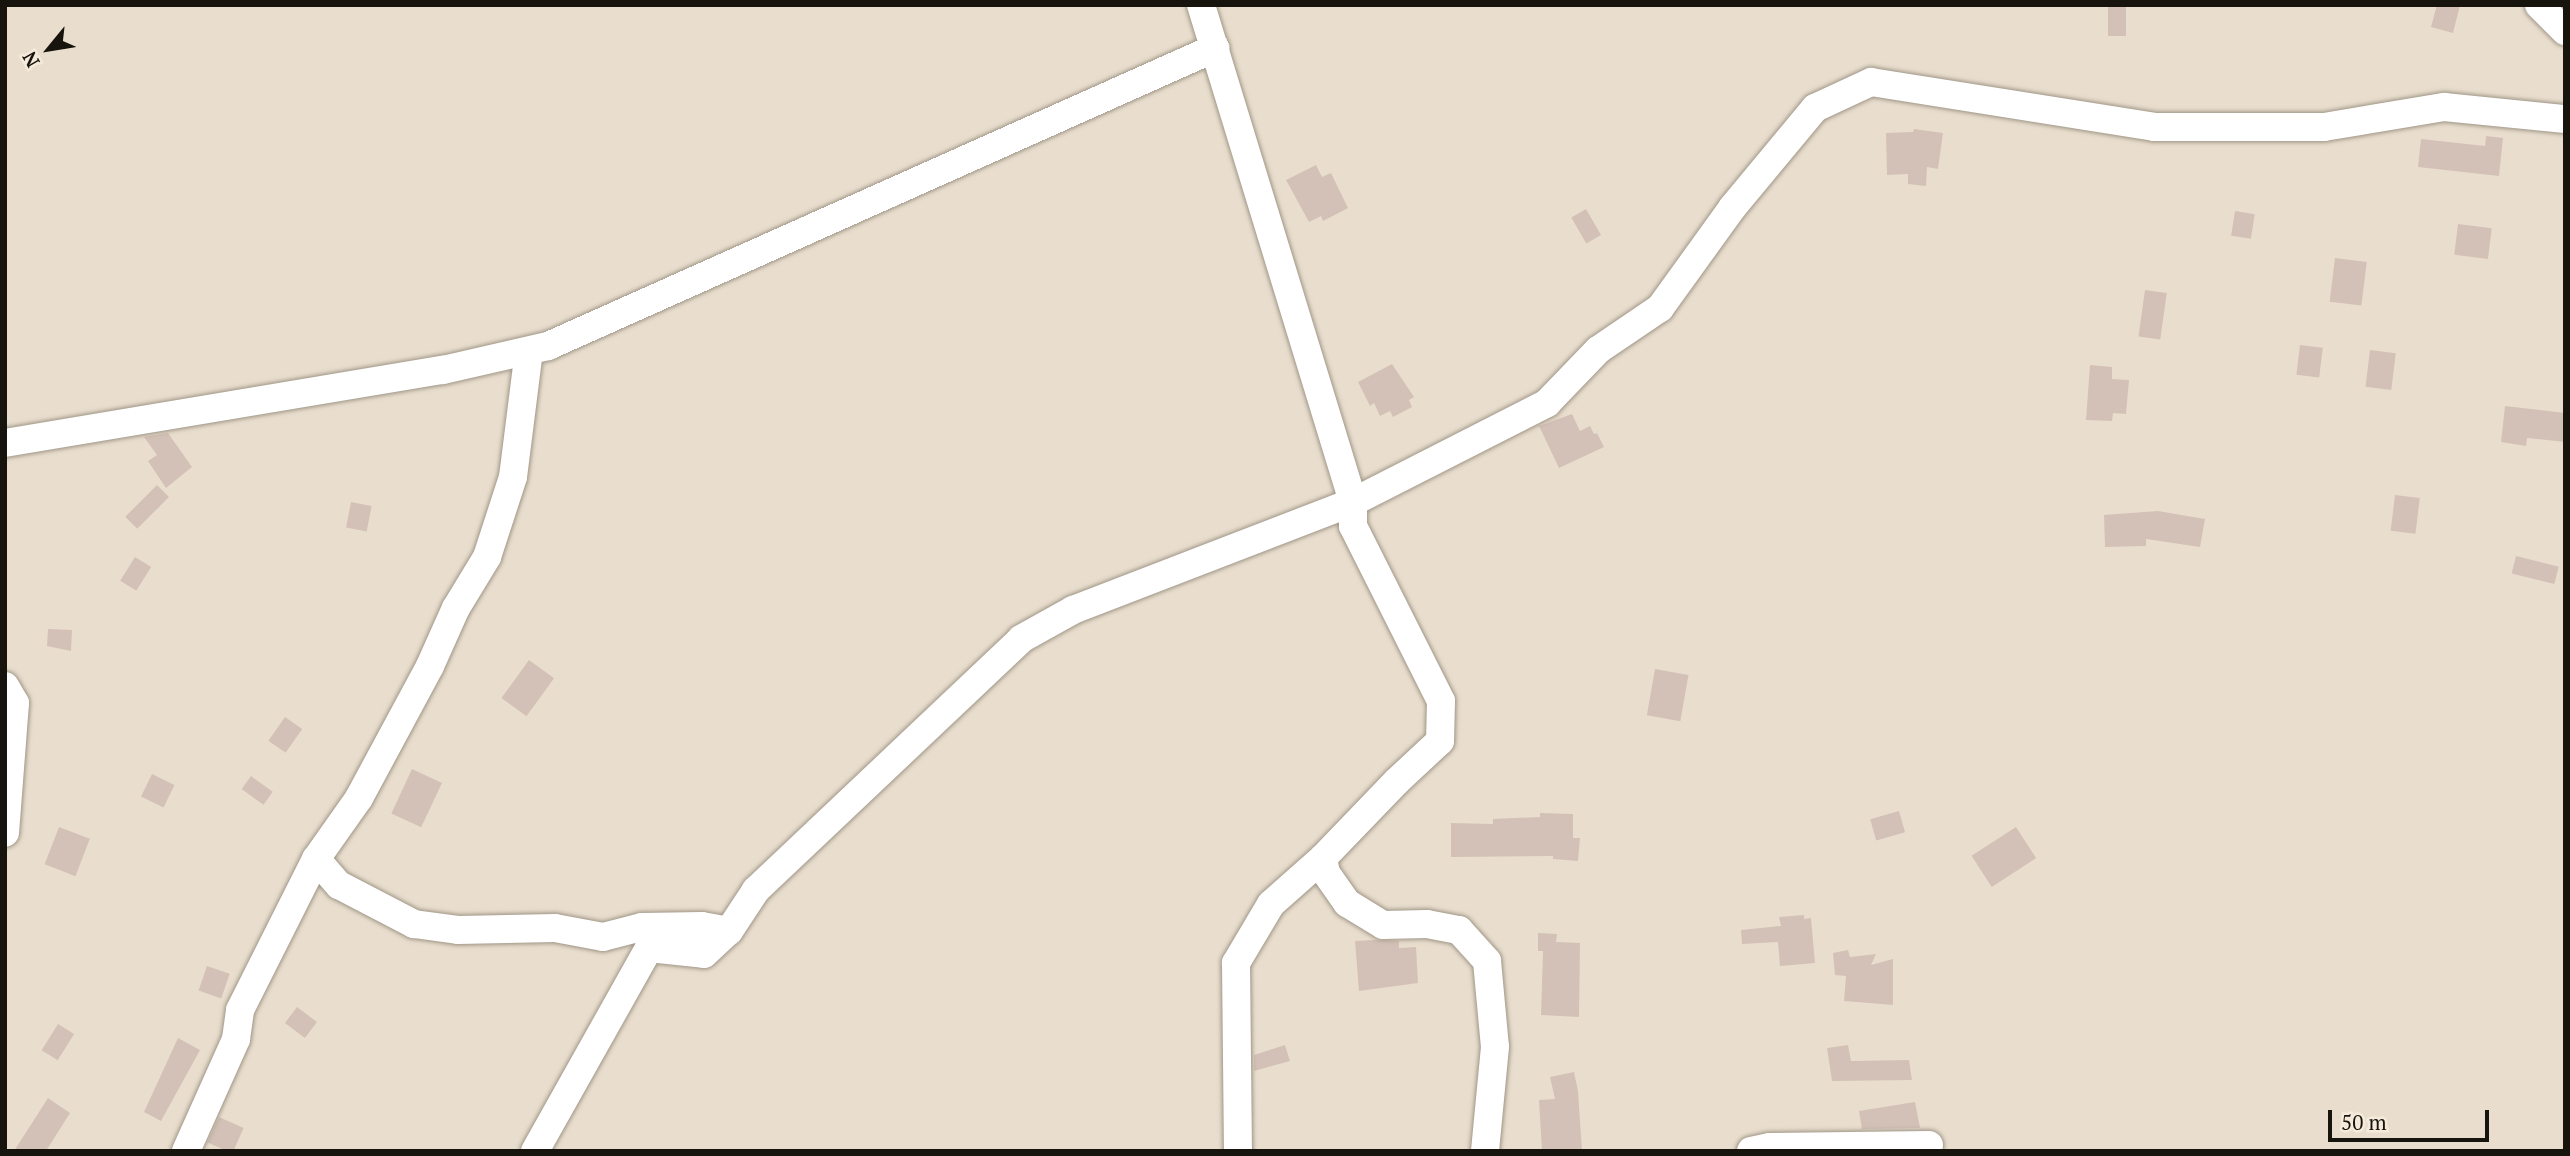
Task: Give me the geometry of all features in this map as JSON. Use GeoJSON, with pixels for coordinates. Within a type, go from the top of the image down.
{"type":"FeatureCollection","features":[{"type":"Feature","properties":{"kind":"street"},"geometry":{"type":"LineString","coordinates":[[1201,5],[1353,502],[1353,526],[1441,701],[1440,741],[1396,781],[1324,858],[1270,904],[1236,963],[1238,1151]]}},
{"type":"Feature","properties":{"kind":"street"},"geometry":{"type":"LineString","coordinates":[[2539,5],[2565,31]]}},
{"type":"Feature","properties":{"kind":"street"},"geometry":{"type":"LineString","coordinates":[[5,443],[443,370],[548,346],[1215,48]]}},
{"type":"Feature","properties":{"kind":"street"},"geometry":{"type":"LineString","coordinates":[[535,1151],[649,948],[704,954],[729,931],[756,890],[1021,639],[1073,610],[1353,502],[1547,403],[1598,350],[1661,308],[1732,208],[1815,108],[1871,82],[2154,127],[2324,127],[2444,107],[2565,119]]}},
{"type":"Feature","properties":{"kind":"street"},"geometry":{"type":"LineString","coordinates":[[187,1151],[236,1039],[240,1010],[316,859],[359,798],[430,666],[456,608],[487,558],[513,477],[529,351]]}},
{"type":"Feature","properties":{"kind":"street"},"geometry":{"type":"LineString","coordinates":[[5,685],[15,703],[5,833]]}},
{"type":"Feature","properties":{"kind":"street"},"geometry":{"type":"LineString","coordinates":[[1324,858],[1326,873],[1347,903],[1383,925],[1427,924],[1458,930],[1487,961],[1495,1047],[1485,1151]]}},
{"type":"Feature","properties":{"kind":"street"},"geometry":{"type":"LineString","coordinates":[[316,859],[339,885],[414,924],[458,930],[555,928],[603,937],[642,927],[702,926],[729,931]]}},
{"type":"Feature","properties":{"kind":"street"},"geometry":{"type":"LineString","coordinates":[[1751,1151],[1770,1147],[1929,1144]]}},
{"type":"Feature","properties":{"kind":"building"},"geometry":{"type":"Polygon","coordinates":[[[2108,5],[2126,5],[2126,36],[2108,36],[2108,5]]]}},
{"type":"Feature","properties":{"kind":"building"},"geometry":{"type":"Polygon","coordinates":[[[2437,5],[2460,5],[2453,33],[2431,27],[2437,5]]]}},
{"type":"Feature","properties":{"kind":"building"},"geometry":{"type":"Polygon","coordinates":[[[1914,129],[1943,133],[1938,169],[1927,167],[1926,186],[1908,184],[1908,174],[1887,175],[1886,133],[1913,132],[1914,129]]]}},
{"type":"Feature","properties":{"kind":"building"},"geometry":{"type":"Polygon","coordinates":[[[2486,136],[2503,138],[2499,176],[2418,167],[2421,139],[2485,146],[2486,136]]]}},
{"type":"Feature","properties":{"kind":"building"},"geometry":{"type":"Polygon","coordinates":[[[1316,165],[1322,177],[1331,173],[1348,208],[1323,221],[1321,216],[1309,222],[1286,180],[1316,165]]]}},
{"type":"Feature","properties":{"kind":"building"},"geometry":{"type":"Polygon","coordinates":[[[1586,209],[1601,235],[1586,243],[1571,218],[1586,209]]]}},
{"type":"Feature","properties":{"kind":"building"},"geometry":{"type":"Polygon","coordinates":[[[2235,211],[2255,214],[2251,239],[2231,236],[2235,211]]]}},
{"type":"Feature","properties":{"kind":"building"},"geometry":{"type":"Polygon","coordinates":[[[2458,224],[2492,228],[2488,259],[2454,255],[2458,224]]]}},
{"type":"Feature","properties":{"kind":"building"},"geometry":{"type":"Polygon","coordinates":[[[2335,258],[2367,262],[2361,306],[2330,302],[2335,258]]]}},
{"type":"Feature","properties":{"kind":"building"},"geometry":{"type":"Polygon","coordinates":[[[2145,290],[2167,293],[2160,340],[2138,337],[2145,290]]]}},
{"type":"Feature","properties":{"kind":"building"},"geometry":{"type":"Polygon","coordinates":[[[2300,345],[2323,348],[2319,378],[2296,375],[2300,345]]]}},
{"type":"Feature","properties":{"kind":"building"},"geometry":{"type":"Polygon","coordinates":[[[2370,350],[2396,353],[2391,390],[2365,387],[2370,350]]]}},
{"type":"Feature","properties":{"kind":"building"},"geometry":{"type":"Polygon","coordinates":[[[1392,364],[1414,397],[1409,400],[1412,407],[1393,417],[1390,411],[1380,416],[1374,403],[1370,406],[1358,382],[1392,364]]]}},
{"type":"Feature","properties":{"kind":"building"},"geometry":{"type":"Polygon","coordinates":[[[2090,365],[2112,367],[2112,379],[2129,380],[2126,414],[2113,413],[2112,421],[2086,420],[2090,365]]]}},
{"type":"Feature","properties":{"kind":"building"},"geometry":{"type":"Polygon","coordinates":[[[2505,406],[2565,413],[2565,442],[2527,438],[2526,446],[2501,442],[2505,406]]]}},
{"type":"Feature","properties":{"kind":"building"},"geometry":{"type":"Polygon","coordinates":[[[1572,414],[1580,431],[1590,426],[1604,447],[1559,468],[1539,426],[1572,414]]]}},
{"type":"Feature","properties":{"kind":"building"},"geometry":{"type":"Polygon","coordinates":[[[168,433],[192,467],[166,488],[148,461],[157,455],[144,437],[168,433]]]}},
{"type":"Feature","properties":{"kind":"building"},"geometry":{"type":"Polygon","coordinates":[[[157,485],[169,497],[137,529],[125,517],[157,485]]]}},
{"type":"Feature","properties":{"kind":"building"},"geometry":{"type":"Polygon","coordinates":[[[2395,495],[2420,498],[2415,534],[2391,531],[2395,495]]]}},
{"type":"Feature","properties":{"kind":"building"},"geometry":{"type":"Polygon","coordinates":[[[351,502],[372,506],[367,532],[346,528],[351,502]]]}},
{"type":"Feature","properties":{"kind":"building"},"geometry":{"type":"Polygon","coordinates":[[[2158,511],[2205,519],[2200,547],[2146,539],[2146,546],[2105,547],[2104,515],[2158,511]]]}},
{"type":"Feature","properties":{"kind":"building"},"geometry":{"type":"Polygon","coordinates":[[[2516,556],[2559,567],[2554,584],[2512,573],[2516,556]]]}},
{"type":"Feature","properties":{"kind":"building"},"geometry":{"type":"Polygon","coordinates":[[[135,557],[151,567],[136,591],[120,581],[135,557]]]}},
{"type":"Feature","properties":{"kind":"building"},"geometry":{"type":"Polygon","coordinates":[[[48,629],[72,630],[71,651],[47,646],[48,629]]]}},
{"type":"Feature","properties":{"kind":"building"},"geometry":{"type":"Polygon","coordinates":[[[529,660],[554,678],[526,716],[501,698],[529,660]]]}},
{"type":"Feature","properties":{"kind":"building"},"geometry":{"type":"Polygon","coordinates":[[[1655,669],[1688,675],[1680,721],[1647,715],[1655,669]]]}},
{"type":"Feature","properties":{"kind":"building"},"geometry":{"type":"Polygon","coordinates":[[[285,717],[302,729],[286,753],[268,741],[285,717]]]}},
{"type":"Feature","properties":{"kind":"building"},"geometry":{"type":"Polygon","coordinates":[[[412,769],[442,783],[421,827],[391,813],[412,769]]]}},
{"type":"Feature","properties":{"kind":"building"},"geometry":{"type":"Polygon","coordinates":[[[152,774],[174,785],[164,807],[141,796],[152,774]]]}},
{"type":"Feature","properties":{"kind":"building"},"geometry":{"type":"Polygon","coordinates":[[[251,776],[273,792],[263,805],[242,789],[251,776]]]}},
{"type":"Feature","properties":{"kind":"building"},"geometry":{"type":"Polygon","coordinates":[[[1899,811],[1905,832],[1876,840],[1870,819],[1899,811]]]}},
{"type":"Feature","properties":{"kind":"building"},"geometry":{"type":"Polygon","coordinates":[[[1540,813],[1573,814],[1573,838],[1580,838],[1578,861],[1553,859],[1553,856],[1451,857],[1451,823],[1493,824],[1493,819],[1540,817],[1540,813]]]}},
{"type":"Feature","properties":{"kind":"building"},"geometry":{"type":"Polygon","coordinates":[[[59,827],[90,839],[75,876],[45,864],[59,827]]]}},
{"type":"Feature","properties":{"kind":"building"},"geometry":{"type":"Polygon","coordinates":[[[2016,827],[2036,858],[1992,887],[1972,856],[2016,827]]]}},
{"type":"Feature","properties":{"kind":"building"},"geometry":{"type":"Polygon","coordinates":[[[1804,915],[1804,919],[1811,918],[1815,963],[1780,966],[1778,942],[1742,944],[1741,930],[1781,926],[1779,917],[1804,915]]]}},
{"type":"Feature","properties":{"kind":"building"},"geometry":{"type":"Polygon","coordinates":[[[1538,933],[1557,934],[1556,942],[1580,943],[1579,1017],[1541,1015],[1543,951],[1538,951],[1538,933]]]}},
{"type":"Feature","properties":{"kind":"building"},"geometry":{"type":"Polygon","coordinates":[[[1355,941],[1399,941],[1399,948],[1416,947],[1418,983],[1359,991],[1355,941]]]}},
{"type":"Feature","properties":{"kind":"building"},"geometry":{"type":"Polygon","coordinates":[[[1848,950],[1850,957],[1876,954],[1871,965],[1893,959],[1893,1005],[1844,1001],[1846,976],[1835,975],[1833,953],[1848,950]]]}},
{"type":"Feature","properties":{"kind":"building"},"geometry":{"type":"Polygon","coordinates":[[[207,966],[230,974],[221,998],[199,991],[207,966]]]}},
{"type":"Feature","properties":{"kind":"building"},"geometry":{"type":"Polygon","coordinates":[[[297,1007],[317,1022],[305,1038],[285,1023],[297,1007]]]}},
{"type":"Feature","properties":{"kind":"building"},"geometry":{"type":"Polygon","coordinates":[[[58,1024],[74,1034],[58,1060],[42,1050],[58,1024]]]}},
{"type":"Feature","properties":{"kind":"building"},"geometry":{"type":"Polygon","coordinates":[[[178,1038],[200,1050],[161,1121],[144,1112],[178,1038]]]}},
{"type":"Feature","properties":{"kind":"building"},"geometry":{"type":"Polygon","coordinates":[[[1285,1045],[1290,1061],[1254,1071],[1254,1055],[1285,1045]]]}},
{"type":"Feature","properties":{"kind":"building"},"geometry":{"type":"Polygon","coordinates":[[[1848,1045],[1851,1061],[1909,1060],[1912,1080],[1832,1081],[1827,1048],[1848,1045]]]}},
{"type":"Feature","properties":{"kind":"building"},"geometry":{"type":"Polygon","coordinates":[[[1574,1072],[1582,1151],[1542,1151],[1539,1100],[1555,1099],[1550,1077],[1574,1072]]]}},
{"type":"Feature","properties":{"kind":"building"},"geometry":{"type":"Polygon","coordinates":[[[48,1098],[70,1113],[46,1151],[14,1151],[48,1098]]]}},
{"type":"Feature","properties":{"kind":"building"},"geometry":{"type":"Polygon","coordinates":[[[1915,1102],[1920,1128],[1862,1129],[1859,1111],[1915,1102]]]}},
{"type":"Feature","properties":{"kind":"building"},"geometry":{"type":"Polygon","coordinates":[[[219,1117],[244,1128],[233,1151],[227,1151],[208,1143],[219,1117]]]}}]}
